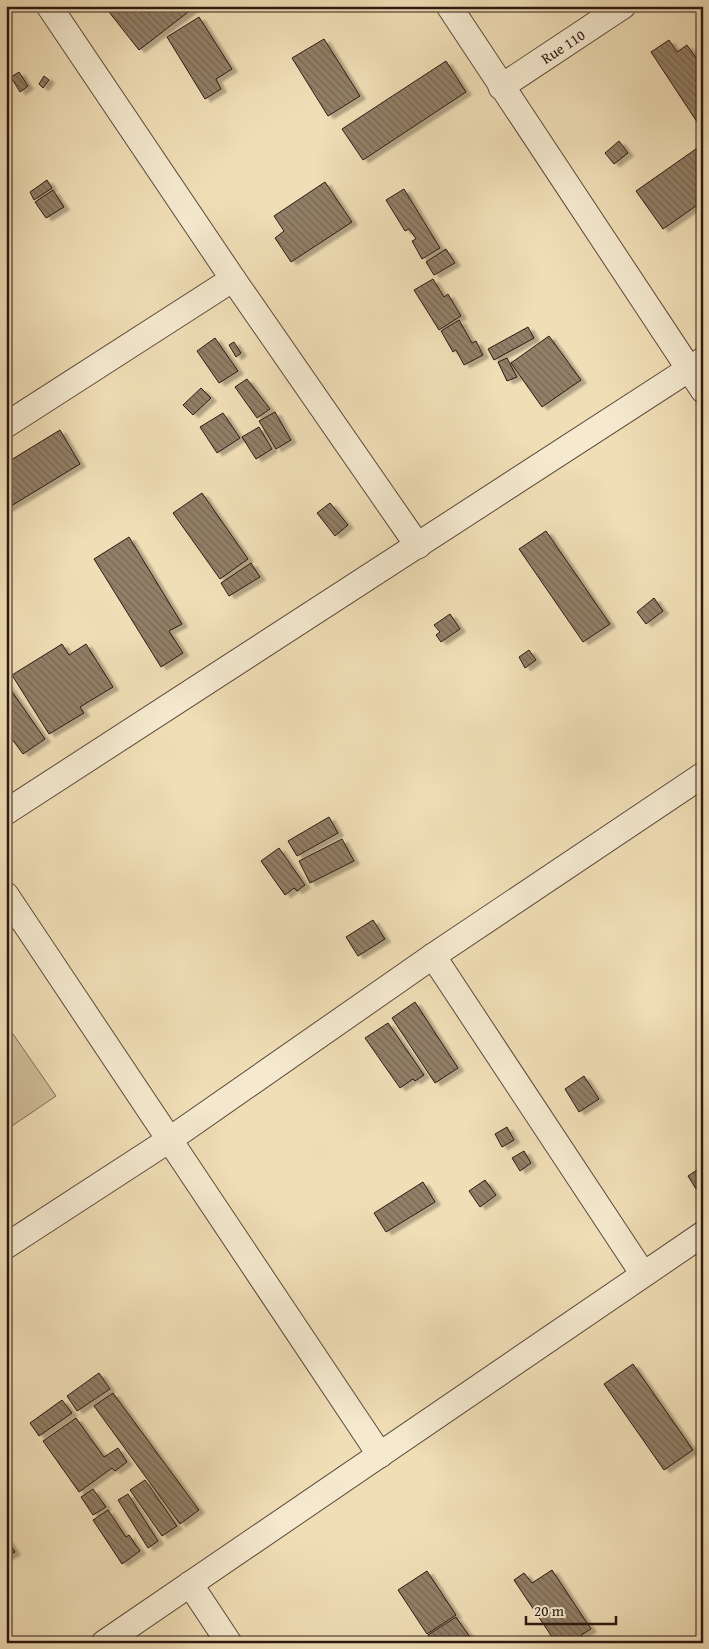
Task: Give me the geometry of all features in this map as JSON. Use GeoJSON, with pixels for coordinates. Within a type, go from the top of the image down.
{"type":"FeatureCollection","features":[{"type":"Feature","properties":{"kind":"street"},"geometry":{"type":"LineString","coordinates":[[49,6],[233,279],[418,546]]}},
{"type":"Feature","properties":{"kind":"street"},"geometry":{"type":"LineString","coordinates":[[449,6],[502,87],[696,364],[703,390]]}},
{"type":"Feature","properties":{"kind":"street","name":"Rue 110"},"geometry":{"type":"LineString","coordinates":[[502,87],[623,6]]}},
{"type":"Feature","properties":{"kind":"street"},"geometry":{"type":"LineString","coordinates":[[6,425],[233,279]]}},
{"type":"Feature","properties":{"kind":"street"},"geometry":{"type":"LineString","coordinates":[[6,812],[696,364]]}},
{"type":"Feature","properties":{"kind":"street"},"geometry":{"type":"LineString","coordinates":[[6,1246],[169,1140],[433,956],[703,775]]}},
{"type":"Feature","properties":{"kind":"street"},"geometry":{"type":"LineString","coordinates":[[6,895],[380,1455]]}},
{"type":"Feature","properties":{"kind":"street"},"geometry":{"type":"LineString","coordinates":[[433,956],[643,1274]]}},
{"type":"Feature","properties":{"kind":"street"},"geometry":{"type":"LineString","coordinates":[[104,1643],[703,1234]]}},
{"type":"Feature","properties":{"kind":"street"},"geometry":{"type":"LineString","coordinates":[[190,1584],[229,1643]]}},
{"type":"Feature","properties":{"kind":"shaded area"},"geometry":{"type":"Polygon","coordinates":[[[6,1024],[56,1096],[6,1130],[6,1024]]]}},
{"type":"Feature","properties":{"kind":"building"},"geometry":{"type":"Polygon","coordinates":[[[116,6],[196,6],[139,50],[109,12],[116,6]]]}},
{"type":"Feature","properties":{"kind":"building"},"geometry":{"type":"Polygon","coordinates":[[[199,17],[232,69],[216,79],[221,89],[205,99],[167,37],[199,17]]]}},
{"type":"Feature","properties":{"kind":"building"},"geometry":{"type":"Polygon","coordinates":[[[324,39],[360,96],[328,116],[292,58],[324,39]]]}},
{"type":"Feature","properties":{"kind":"building"},"geometry":{"type":"Polygon","coordinates":[[[669,40],[677,52],[687,45],[703,68],[703,131],[651,52],[669,40]]]}},
{"type":"Feature","properties":{"kind":"building"},"geometry":{"type":"Polygon","coordinates":[[[446,61],[466,92],[363,160],[342,129],[446,61]]]}},
{"type":"Feature","properties":{"kind":"building"},"geometry":{"type":"Polygon","coordinates":[[[19,72],[28,86],[20,92],[11,77],[19,72]]]}},
{"type":"Feature","properties":{"kind":"building"},"geometry":{"type":"Polygon","coordinates":[[[44,76],[49,80],[43,88],[39,84],[44,76]]]}},
{"type":"Feature","properties":{"kind":"building"},"geometry":{"type":"Polygon","coordinates":[[[619,141],[628,153],[614,164],[605,153],[619,141]]]}},
{"type":"Feature","properties":{"kind":"building"},"geometry":{"type":"Polygon","coordinates":[[[703,144],[703,201],[663,229],[636,191],[703,144]]]}},
{"type":"Feature","properties":{"kind":"building"},"geometry":{"type":"Polygon","coordinates":[[[47,180],[52,188],[34,200],[30,192],[47,180]]]}},
{"type":"Feature","properties":{"kind":"building"},"geometry":{"type":"Polygon","coordinates":[[[325,182],[352,222],[291,262],[275,238],[284,231],[274,216],[325,182]]]}},
{"type":"Feature","properties":{"kind":"building"},"geometry":{"type":"Polygon","coordinates":[[[404,189],[440,248],[422,259],[412,241],[416,239],[409,229],[405,231],[386,200],[404,189]]]}},
{"type":"Feature","properties":{"kind":"building"},"geometry":{"type":"Polygon","coordinates":[[[53,190],[64,207],[46,218],[35,202],[53,190]]]}},
{"type":"Feature","properties":{"kind":"building"},"geometry":{"type":"Polygon","coordinates":[[[446,249],[455,263],[434,275],[426,262],[446,249]]]}},
{"type":"Feature","properties":{"kind":"building"},"geometry":{"type":"Polygon","coordinates":[[[433,279],[444,297],[448,294],[461,316],[439,330],[414,290],[433,279]]]}},
{"type":"Feature","properties":{"kind":"building"},"geometry":{"type":"Polygon","coordinates":[[[459,320],[472,343],[476,341],[483,355],[464,365],[456,350],[453,352],[441,331],[459,320]]]}},
{"type":"Feature","properties":{"kind":"building"},"geometry":{"type":"Polygon","coordinates":[[[528,327],[534,338],[494,360],[488,349],[528,327]]]}},
{"type":"Feature","properties":{"kind":"building"},"geometry":{"type":"Polygon","coordinates":[[[549,336],[581,380],[542,407],[511,363],[549,336]]]}},
{"type":"Feature","properties":{"kind":"building"},"geometry":{"type":"Polygon","coordinates":[[[215,338],[238,371],[219,383],[197,351],[215,338]]]}},
{"type":"Feature","properties":{"kind":"building"},"geometry":{"type":"Polygon","coordinates":[[[234,342],[241,353],[236,357],[229,345],[234,342]]]}},
{"type":"Feature","properties":{"kind":"building"},"geometry":{"type":"Polygon","coordinates":[[[507,358],[517,377],[507,381],[498,362],[507,358]]]}},
{"type":"Feature","properties":{"kind":"building"},"geometry":{"type":"Polygon","coordinates":[[[247,379],[270,409],[257,418],[235,387],[247,379]]]}},
{"type":"Feature","properties":{"kind":"building"},"geometry":{"type":"Polygon","coordinates":[[[201,388],[211,398],[193,415],[183,405],[201,388]]]}},
{"type":"Feature","properties":{"kind":"building"},"geometry":{"type":"Polygon","coordinates":[[[275,412],[291,440],[276,449],[259,421],[275,412]]]}},
{"type":"Feature","properties":{"kind":"building"},"geometry":{"type":"Polygon","coordinates":[[[223,413],[240,438],[217,453],[200,427],[223,413]]]}},
{"type":"Feature","properties":{"kind":"building"},"geometry":{"type":"Polygon","coordinates":[[[259,427],[272,449],[256,459],[242,437],[259,427]]]}},
{"type":"Feature","properties":{"kind":"building"},"geometry":{"type":"Polygon","coordinates":[[[60,430],[80,464],[6,509],[6,463],[60,430]]]}},
{"type":"Feature","properties":{"kind":"building"},"geometry":{"type":"Polygon","coordinates":[[[202,493],[248,559],[220,579],[173,513],[202,493]]]}},
{"type":"Feature","properties":{"kind":"building"},"geometry":{"type":"Polygon","coordinates":[[[330,503],[348,525],[335,536],[317,513],[330,503]]]}},
{"type":"Feature","properties":{"kind":"building"},"geometry":{"type":"Polygon","coordinates":[[[546,531],[610,624],[583,642],[519,549],[546,531]]]}},
{"type":"Feature","properties":{"kind":"building"},"geometry":{"type":"Polygon","coordinates":[[[129,537],[182,624],[169,631],[183,653],[161,667],[94,559],[129,537]]]}},
{"type":"Feature","properties":{"kind":"building"},"geometry":{"type":"Polygon","coordinates":[[[251,563],[260,577],[229,596],[221,583],[251,563]]]}},
{"type":"Feature","properties":{"kind":"building"},"geometry":{"type":"Polygon","coordinates":[[[654,598],[663,611],[646,624],[637,612],[654,598]]]}},
{"type":"Feature","properties":{"kind":"building"},"geometry":{"type":"Polygon","coordinates":[[[450,614],[460,629],[441,642],[436,635],[440,632],[434,625],[450,614]]]}},
{"type":"Feature","properties":{"kind":"building"},"geometry":{"type":"Polygon","coordinates":[[[62,644],[69,655],[86,644],[113,687],[80,707],[84,713],[49,734],[12,675],[62,644]]]}},
{"type":"Feature","properties":{"kind":"building"},"geometry":{"type":"Polygon","coordinates":[[[529,650],[536,660],[525,668],[519,657],[529,650]]]}},
{"type":"Feature","properties":{"kind":"building"},"geometry":{"type":"Polygon","coordinates":[[[6,683],[45,739],[23,754],[6,731],[6,683]]]}},
{"type":"Feature","properties":{"kind":"building"},"geometry":{"type":"Polygon","coordinates":[[[329,817],[338,833],[297,856],[288,841],[329,817]]]}},
{"type":"Feature","properties":{"kind":"building"},"geometry":{"type":"Polygon","coordinates":[[[342,839],[354,861],[310,883],[299,861],[342,839]]]}},
{"type":"Feature","properties":{"kind":"building"},"geometry":{"type":"Polygon","coordinates":[[[279,848],[305,885],[297,891],[294,888],[285,895],[261,861],[279,848]]]}},
{"type":"Feature","properties":{"kind":"building"},"geometry":{"type":"Polygon","coordinates":[[[373,920],[385,939],[358,956],[346,937],[373,920]]]}},
{"type":"Feature","properties":{"kind":"building"},"geometry":{"type":"Polygon","coordinates":[[[415,1002],[458,1068],[435,1083],[392,1018],[415,1002]]]}},
{"type":"Feature","properties":{"kind":"building"},"geometry":{"type":"Polygon","coordinates":[[[388,1023],[424,1075],[415,1081],[413,1079],[400,1088],[365,1038],[388,1023]]]}},
{"type":"Feature","properties":{"kind":"building"},"geometry":{"type":"Polygon","coordinates":[[[584,1076],[599,1099],[579,1112],[565,1089],[584,1076]]]}},
{"type":"Feature","properties":{"kind":"building"},"geometry":{"type":"Polygon","coordinates":[[[507,1127],[514,1140],[502,1147],[495,1134],[507,1127]]]}},
{"type":"Feature","properties":{"kind":"building"},"geometry":{"type":"Polygon","coordinates":[[[524,1151],[531,1163],[520,1171],[512,1158],[524,1151]]]}},
{"type":"Feature","properties":{"kind":"building"},"geometry":{"type":"Polygon","coordinates":[[[703,1166],[703,1185],[696,1189],[688,1176],[703,1166]]]}},
{"type":"Feature","properties":{"kind":"building"},"geometry":{"type":"Polygon","coordinates":[[[485,1180],[496,1195],[480,1207],[469,1191],[485,1180]]]}},
{"type":"Feature","properties":{"kind":"building"},"geometry":{"type":"Polygon","coordinates":[[[423,1182],[435,1202],[386,1232],[374,1213],[423,1182]]]}},
{"type":"Feature","properties":{"kind":"building"},"geometry":{"type":"Polygon","coordinates":[[[633,1364],[693,1450],[664,1470],[604,1384],[633,1364]]]}},
{"type":"Feature","properties":{"kind":"building"},"geometry":{"type":"Polygon","coordinates":[[[99,1373],[110,1389],[77,1411],[67,1396],[99,1373]]]}},
{"type":"Feature","properties":{"kind":"building"},"geometry":{"type":"Polygon","coordinates":[[[113,1393],[199,1510],[180,1524],[94,1406],[113,1393]]]}},
{"type":"Feature","properties":{"kind":"building"},"geometry":{"type":"Polygon","coordinates":[[[62,1400],[72,1413],[39,1436],[30,1423],[62,1400]]]}},
{"type":"Feature","properties":{"kind":"building"},"geometry":{"type":"Polygon","coordinates":[[[76,1418],[104,1457],[118,1448],[127,1462],[115,1471],[112,1468],[79,1492],[43,1441],[76,1418]]]}},
{"type":"Feature","properties":{"kind":"building"},"geometry":{"type":"Polygon","coordinates":[[[145,1480],[177,1526],[162,1536],[130,1490],[145,1480]]]}},
{"type":"Feature","properties":{"kind":"building"},"geometry":{"type":"Polygon","coordinates":[[[93,1489],[106,1507],[93,1515],[81,1497],[93,1489]]]}},
{"type":"Feature","properties":{"kind":"building"},"geometry":{"type":"Polygon","coordinates":[[[128,1494],[158,1541],[148,1548],[118,1500],[128,1494]]]}},
{"type":"Feature","properties":{"kind":"building"},"geometry":{"type":"Polygon","coordinates":[[[108,1510],[126,1537],[129,1535],[140,1551],[122,1564],[93,1520],[108,1510]]]}},
{"type":"Feature","properties":{"kind":"building"},"geometry":{"type":"Polygon","coordinates":[[[6,1538],[15,1552],[6,1557],[6,1538]]]}},
{"type":"Feature","properties":{"kind":"building"},"geometry":{"type":"Polygon","coordinates":[[[552,1570],[591,1629],[581,1635],[586,1643],[556,1643],[514,1580],[524,1573],[532,1583],[552,1570]]]}},
{"type":"Feature","properties":{"kind":"building"},"geometry":{"type":"Polygon","coordinates":[[[427,1571],[456,1615],[427,1634],[398,1590],[427,1571]]]}},
{"type":"Feature","properties":{"kind":"building"},"geometry":{"type":"Polygon","coordinates":[[[456,1617],[474,1643],[433,1643],[428,1635],[456,1617]]]}}]}
